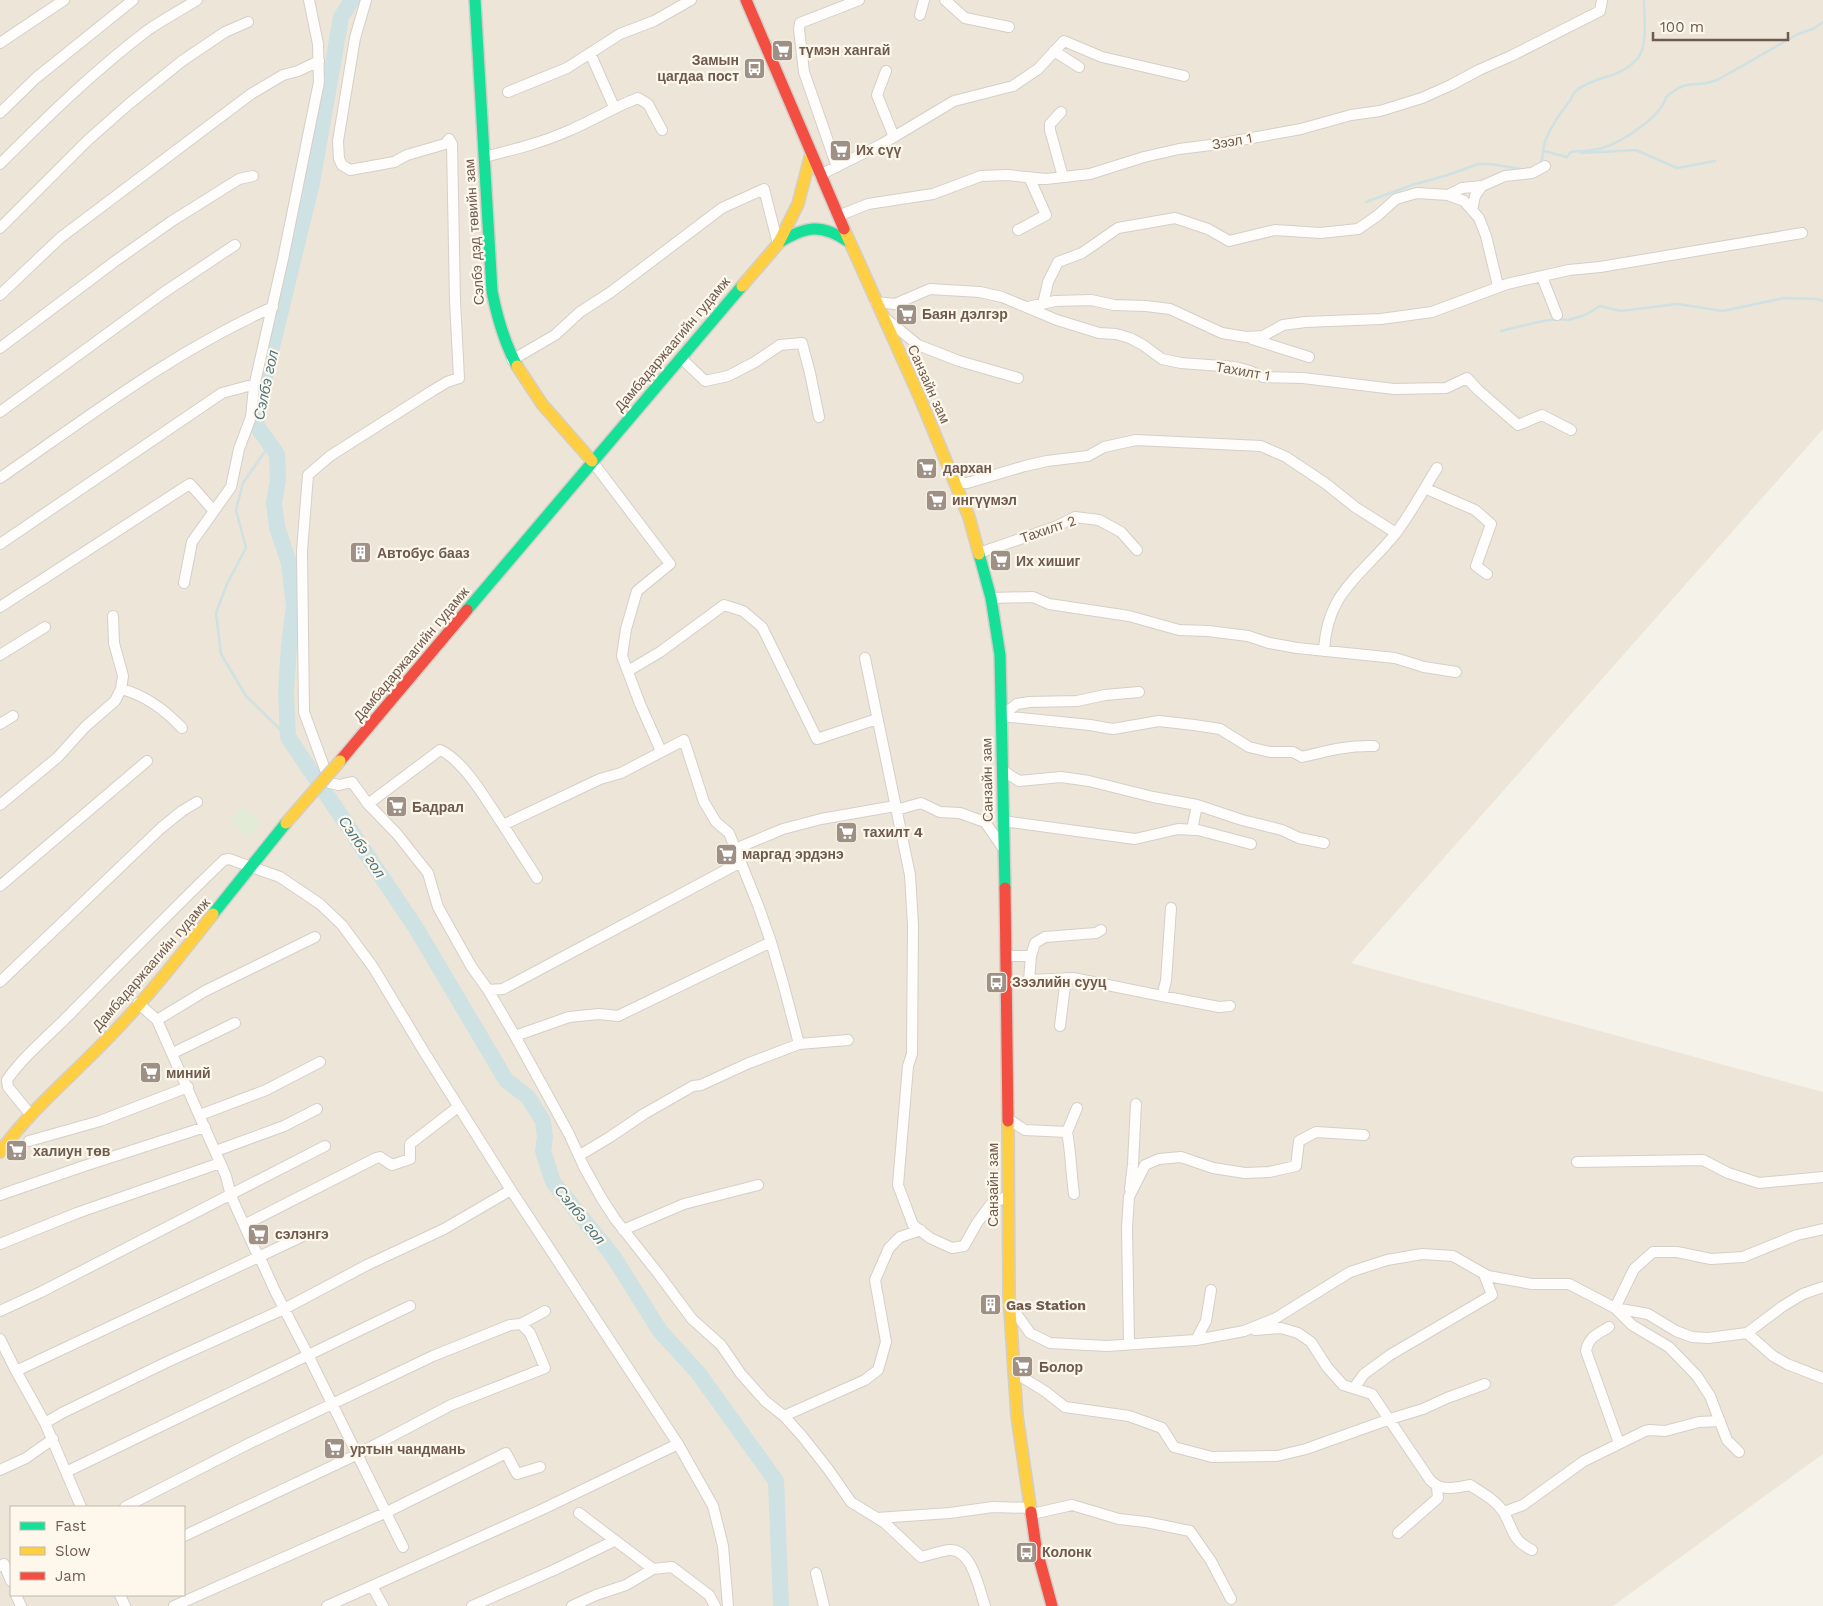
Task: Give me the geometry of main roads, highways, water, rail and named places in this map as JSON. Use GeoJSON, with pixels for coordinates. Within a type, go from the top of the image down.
{"type":"FeatureCollection","features":[{"type":"Feature","properties":{"kind":"main road","name":"Сэлбэ дэд төвийн зам"},"geometry":{"type":"LineString","coordinates":[[475,0],[493,298],[499,326],[512,360],[540,402],[592,460]]}},
{"type":"Feature","properties":{"kind":"main road","name":"Санзайн зам"},"geometry":{"type":"LineString","coordinates":[[746,0],[820,175],[920,398],[955,483],[969,518],[991,598],[1000,655],[1006,956],[1009,1304],[1017,1416],[1036,1547],[1052,1606]]}},
{"type":"Feature","properties":{"kind":"main road","name":"Дамбадаржаагийн гудамж"},"geometry":{"type":"LineString","coordinates":[[1,1148],[30,1114],[114,1032],[252,866],[286,822],[340,761],[592,460],[778,244],[798,204],[811,154]]}},
{"type":"Feature","properties":{"kind":"main road"},"geometry":{"type":"LineString","coordinates":[[778,244],[792,235],[814,227],[826,228],[838,233],[850,242]]}},
{"type":"Feature","properties":{"kind":"waterway","name":"Сэлбэ гол"},"geometry":{"type":"LineString","coordinates":[[352,0],[341,17],[312,183],[260,396],[256,425],[277,454],[278,480],[274,503],[277,527],[289,563],[294,606],[286,692],[288,737],[416,928],[506,1080],[528,1097],[543,1121],[545,1137],[543,1151],[553,1182],[613,1256],[660,1331],[699,1374],[776,1481],[781,1606]]}},
{"type":"Feature","properties":{"kind":"waterway"},"geometry":{"type":"LineString","coordinates":[[1540,164],[1544,145],[1550,131],[1575,92],[1581,87],[1626,68],[1640,55],[1645,25],[1644,0]]}},
{"type":"Feature","properties":{"kind":"waterway"},"geometry":{"type":"LineString","coordinates":[[1544,151],[1567,157],[1571,152],[1594,150],[1619,141],[1649,120],[1663,104],[1666,97],[1676,90],[1684,86],[1707,83],[1719,79],[1823,22]]}},
{"type":"Feature","properties":{"kind":"waterway"},"geometry":{"type":"LineString","coordinates":[[1581,153],[1636,150],[1677,168],[1715,161]]}},
{"type":"Feature","properties":{"kind":"waterway"},"geometry":{"type":"LineString","coordinates":[[1366,202],[1478,164],[1521,169]]}},
{"type":"Feature","properties":{"kind":"waterway"},"geometry":{"type":"LineString","coordinates":[[1501,331],[1543,321],[1568,320],[1585,315],[1600,306],[1621,311],[1677,304],[1723,311],[1784,298],[1817,299],[1823,301]]}},
{"type":"Feature","properties":{"kind":"waterway"},"geometry":{"type":"LineString","coordinates":[[270,444],[243,483],[236,510],[246,548],[227,584],[216,613],[221,654],[246,696],[288,737]]}},
{"type":"Feature","properties":{"kind":"place","name":"түмэн хангай"},"geometry":{"type":"Point","coordinates":[783,50]}},
{"type":"Feature","properties":{"kind":"place","name":"Замын цагдаа пост"},"geometry":{"type":"Point","coordinates":[755,68]}},
{"type":"Feature","properties":{"kind":"place","name":"Их сүү"},"geometry":{"type":"Point","coordinates":[840,150]}},
{"type":"Feature","properties":{"kind":"place","name":"Баян дэлгэр"},"geometry":{"type":"Point","coordinates":[906,314]}},
{"type":"Feature","properties":{"kind":"place","name":"дархан"},"geometry":{"type":"Point","coordinates":[927,468]}},
{"type":"Feature","properties":{"kind":"place","name":"ингүүмэл"},"geometry":{"type":"Point","coordinates":[936,500]}},
{"type":"Feature","properties":{"kind":"place","name":"Автобус бааз"},"geometry":{"type":"Point","coordinates":[361,553]}},
{"type":"Feature","properties":{"kind":"place","name":"Их хишиг"},"geometry":{"type":"Point","coordinates":[1000,561]}},
{"type":"Feature","properties":{"kind":"place","name":"Бадрал"},"geometry":{"type":"Point","coordinates":[396,807]}},
{"type":"Feature","properties":{"kind":"place","name":"тахилт 4"},"geometry":{"type":"Point","coordinates":[847,832]}},
{"type":"Feature","properties":{"kind":"place","name":"маргад эрдэнэ"},"geometry":{"type":"Point","coordinates":[726,854]}},
{"type":"Feature","properties":{"kind":"place","name":"Зээлийн сууц"},"geometry":{"type":"Point","coordinates":[996,982]}},
{"type":"Feature","properties":{"kind":"place","name":"миний"},"geometry":{"type":"Point","coordinates":[150,1073]}},
{"type":"Feature","properties":{"kind":"place","name":"халиун төв"},"geometry":{"type":"Point","coordinates":[17,1151]}},
{"type":"Feature","properties":{"kind":"place","name":"сэлэнгэ"},"geometry":{"type":"Point","coordinates":[259,1234]}},
{"type":"Feature","properties":{"kind":"place","name":"Gas Station"},"geometry":{"type":"Point","coordinates":[990,1305]}},
{"type":"Feature","properties":{"kind":"place","name":"Болор"},"geometry":{"type":"Point","coordinates":[1023,1367]}},
{"type":"Feature","properties":{"kind":"place","name":"уртын чандмань"},"geometry":{"type":"Point","coordinates":[334,1449]}},
{"type":"Feature","properties":{"kind":"place","name":"Колонк"},"geometry":{"type":"Point","coordinates":[1026,1552]}}]}
